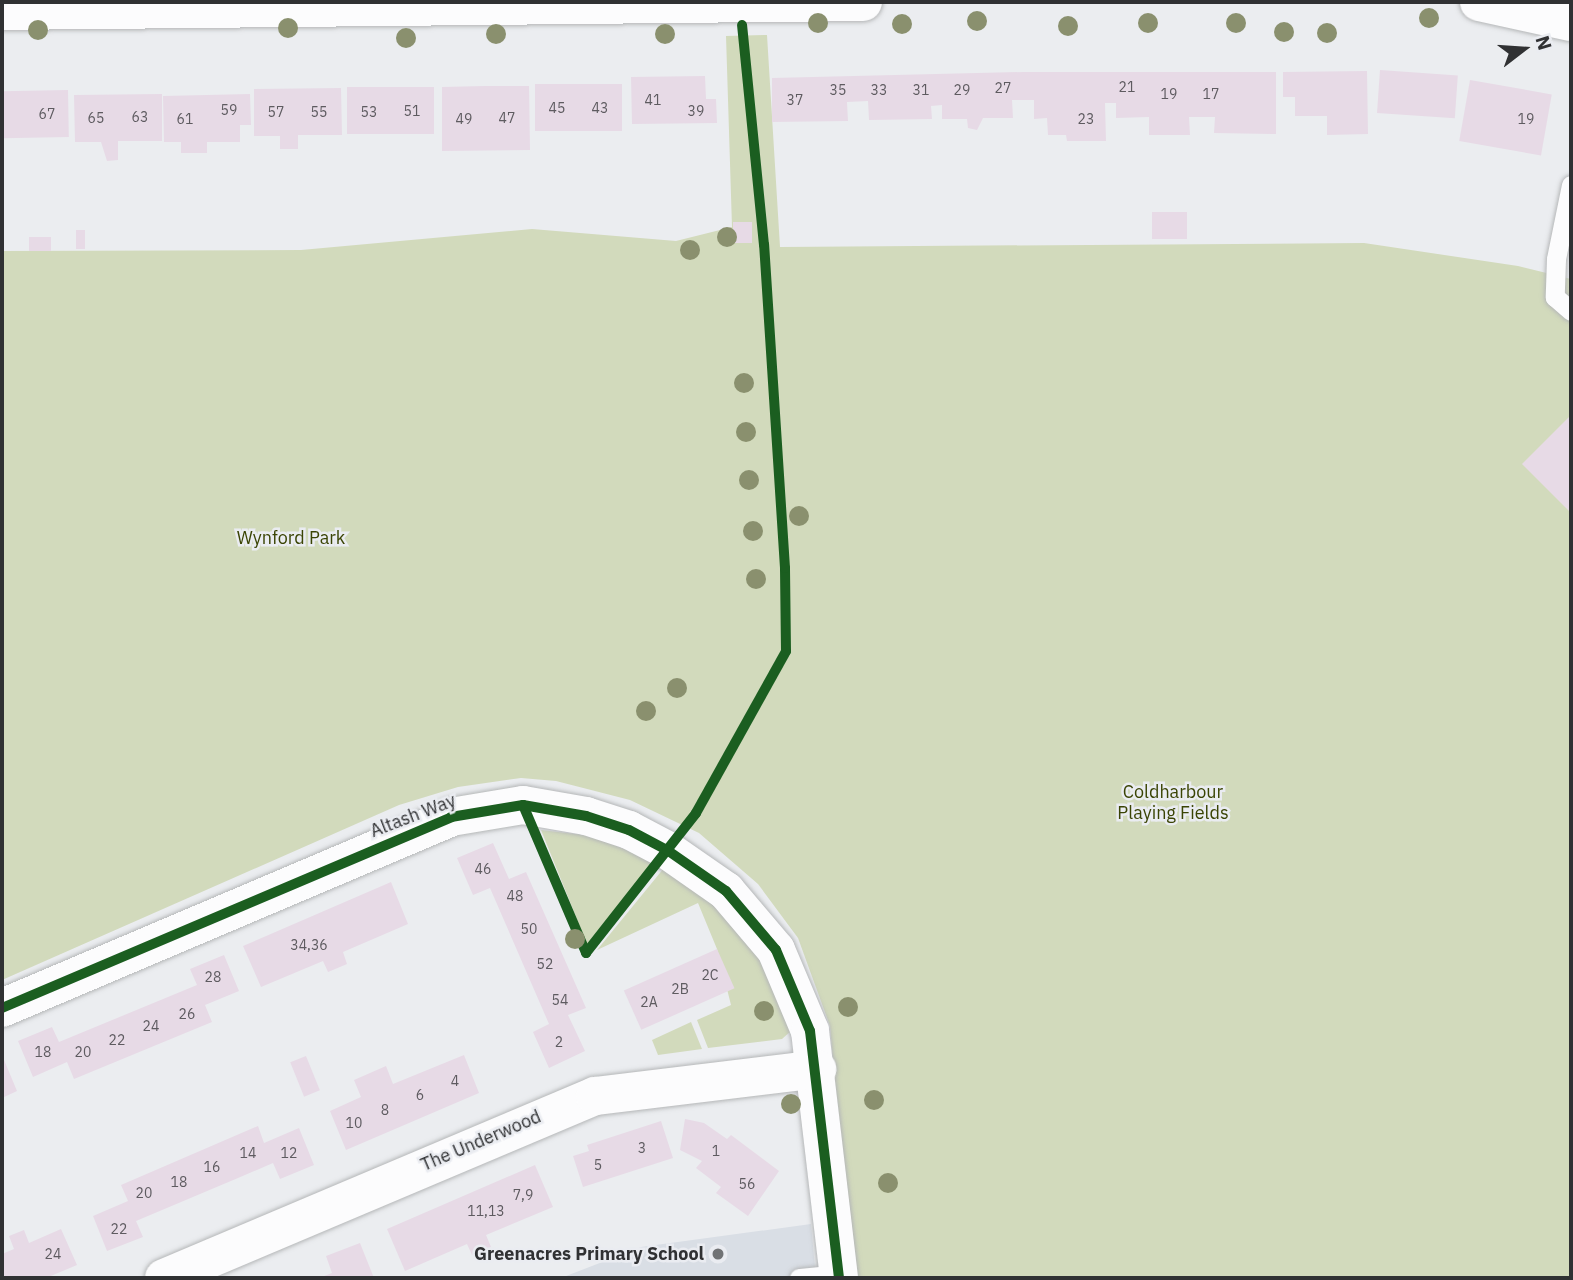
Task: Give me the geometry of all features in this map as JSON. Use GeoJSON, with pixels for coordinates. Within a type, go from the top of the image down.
{"type":"FeatureCollection","features":[{"type":"Feature","properties":{"kind":"street"},"geometry":{"type":"LineString","coordinates":[[2,10],[863,2]]}},
{"type":"Feature","properties":{"kind":"street"},"geometry":{"type":"LineString","coordinates":[[1479,2],[1571,22]]}},
{"type":"Feature","properties":{"kind":"street","name":"Altash Way"},"geometry":{"type":"LineString","coordinates":[[2,1008],[450,817],[523,805],[586,816],[629,830],[726,891],[776,950],[810,1031],[817,1069],[839,1276]]}},
{"type":"Feature","properties":{"kind":"street","name":"The Underwood"},"geometry":{"type":"LineString","coordinates":[[164,1278],[595,1096],[817,1069]]}},
{"type":"Feature","properties":{"kind":"lane"},"geometry":{"type":"LineString","coordinates":[[1571,184],[1556,259],[1555,297],[1571,312]]}},
{"type":"Feature","properties":{"kind":"lane"},"geometry":{"type":"LineString","coordinates":[[799,1278],[839,1276]]}},
{"type":"Feature","properties":{"kind":"shaded area","name":"Greenacres Primary School"},"geometry":{"type":"Polygon","coordinates":[[[811,1224],[816,1278],[561,1278],[641,1247],[811,1224]]]}},
{"type":"Feature","properties":{"kind":"green space","name":"Coldharbour Playing Fields"},"geometry":{"type":"Polygon","coordinates":[[[767,35],[780,247],[1364,243],[1518,266],[1571,279],[1571,1278],[852,1278],[830,1026],[798,938],[758,884],[699,833],[630,800],[556,781],[521,778],[458,787],[399,805],[2,980],[2,251],[301,250],[532,229],[676,241],[732,227],[726,36],[767,35]]]}},
{"type":"Feature","properties":{"kind":"green space"},"geometry":{"type":"Polygon","coordinates":[[[541,830],[592,836],[653,861],[587,944],[541,830]]]}},
{"type":"Feature","properties":{"kind":"green space"},"geometry":{"type":"Polygon","coordinates":[[[664,868],[708,899],[758,957],[791,1031],[782,1039],[708,1048],[697,1020],[731,1005],[717,949],[698,903],[597,950],[664,868]]]}},
{"type":"Feature","properties":{"kind":"green space"},"geometry":{"type":"Polygon","coordinates":[[[691,1022],[702,1049],[658,1055],[652,1040],[691,1022]]]}},
{"type":"Feature","properties":{"kind":"building"},"geometry":{"type":"Polygon","coordinates":[[[1380,70],[1458,75],[1455,118],[1377,113],[1380,70]]]}},
{"type":"Feature","properties":{"kind":"building"},"geometry":{"type":"Polygon","coordinates":[[[1367,71],[1368,134],[1327,135],[1327,116],[1295,116],[1295,97],[1283,97],[1283,72],[1367,71]]]}},
{"type":"Feature","properties":{"kind":"building"},"geometry":{"type":"Polygon","coordinates":[[[1023,72],[1276,72],[1276,134],[1214,133],[1215,117],[1189,117],[1190,135],[1149,135],[1149,117],[1116,118],[1116,103],[1105,103],[1106,141],[1067,141],[1066,135],[1048,135],[1047,118],[1034,119],[1034,100],[1012,100],[1013,118],[983,118],[977,130],[968,128],[967,119],[942,119],[942,105],[931,106],[932,119],[869,120],[868,101],[847,102],[848,121],[772,122],[772,78],[1023,72]]]}},
{"type":"Feature","properties":{"kind":"building"},"geometry":{"type":"Polygon","coordinates":[[[705,76],[706,99],[716,99],[717,123],[632,124],[631,77],[705,76]]]}},
{"type":"Feature","properties":{"kind":"building"},"geometry":{"type":"Polygon","coordinates":[[[1470,80],[1552,94],[1541,155],[1459,141],[1470,80]]]}},
{"type":"Feature","properties":{"kind":"building"},"geometry":{"type":"Polygon","coordinates":[[[535,84],[622,84],[622,131],[535,131],[535,84]]]}},
{"type":"Feature","properties":{"kind":"building"},"geometry":{"type":"Polygon","coordinates":[[[529,86],[530,150],[442,151],[442,87],[529,86]]]}},
{"type":"Feature","properties":{"kind":"building"},"geometry":{"type":"Polygon","coordinates":[[[347,87],[434,87],[434,134],[347,134],[347,87]]]}},
{"type":"Feature","properties":{"kind":"building"},"geometry":{"type":"Polygon","coordinates":[[[341,88],[342,135],[298,135],[298,149],[280,149],[280,136],[254,136],[254,89],[341,88]]]}},
{"type":"Feature","properties":{"kind":"building"},"geometry":{"type":"Polygon","coordinates":[[[68,90],[69,137],[3,138],[2,91],[68,90]]]}},
{"type":"Feature","properties":{"kind":"building"},"geometry":{"type":"Polygon","coordinates":[[[162,94],[162,141],[118,141],[118,160],[107,161],[101,142],[75,142],[74,95],[162,94]]]}},
{"type":"Feature","properties":{"kind":"building"},"geometry":{"type":"Polygon","coordinates":[[[250,94],[251,125],[240,125],[240,142],[207,142],[207,153],[181,153],[181,142],[164,142],[163,96],[250,94]]]}},
{"type":"Feature","properties":{"kind":"building"},"geometry":{"type":"Polygon","coordinates":[[[1152,212],[1187,212],[1187,239],[1152,239],[1152,212]]]}},
{"type":"Feature","properties":{"kind":"building"},"geometry":{"type":"Polygon","coordinates":[[[733,222],[752,222],[752,243],[733,243],[733,222]]]}},
{"type":"Feature","properties":{"kind":"building"},"geometry":{"type":"Polygon","coordinates":[[[76,230],[85,230],[85,249],[76,249],[76,230]]]}},
{"type":"Feature","properties":{"kind":"building"},"geometry":{"type":"Polygon","coordinates":[[[29,237],[51,237],[51,251],[29,251],[29,237]]]}},
{"type":"Feature","properties":{"kind":"building"},"geometry":{"type":"Polygon","coordinates":[[[1571,415],[1571,513],[1522,464],[1571,415]]]}},
{"type":"Feature","properties":{"kind":"building"},"geometry":{"type":"Polygon","coordinates":[[[493,843],[509,879],[526,872],[586,1008],[568,1015],[585,1051],[549,1068],[533,1032],[549,1024],[490,888],[473,895],[457,858],[493,843]]]}},
{"type":"Feature","properties":{"kind":"building"},"geometry":{"type":"Polygon","coordinates":[[[391,882],[408,924],[343,952],[347,964],[328,972],[323,961],[261,987],[243,946],[391,882]]]}},
{"type":"Feature","properties":{"kind":"building"},"geometry":{"type":"Polygon","coordinates":[[[717,949],[734,988],[641,1030],[624,990],[717,949]]]}},
{"type":"Feature","properties":{"kind":"building"},"geometry":{"type":"Polygon","coordinates":[[[224,955],[239,991],[205,1005],[212,1022],[74,1079],[67,1062],[33,1077],[18,1041],[52,1027],[59,1042],[197,985],[190,969],[224,955]]]}},
{"type":"Feature","properties":{"kind":"building"},"geometry":{"type":"Polygon","coordinates":[[[2,1055],[17,1091],[2,1098],[2,1055]]]}},
{"type":"Feature","properties":{"kind":"building"},"geometry":{"type":"Polygon","coordinates":[[[464,1055],[479,1093],[346,1150],[330,1111],[361,1097],[354,1080],[386,1066],[393,1084],[464,1055]]]}},
{"type":"Feature","properties":{"kind":"building"},"geometry":{"type":"Polygon","coordinates":[[[306,1056],[320,1090],[304,1097],[290,1062],[306,1056]]]}},
{"type":"Feature","properties":{"kind":"building"},"geometry":{"type":"Polygon","coordinates":[[[685,1119],[704,1123],[727,1139],[731,1135],[779,1171],[748,1216],[716,1193],[721,1187],[696,1168],[702,1161],[680,1150],[685,1119]]]}},
{"type":"Feature","properties":{"kind":"building"},"geometry":{"type":"Polygon","coordinates":[[[661,1121],[673,1158],[583,1187],[573,1156],[589,1151],[587,1145],[661,1121]]]}},
{"type":"Feature","properties":{"kind":"building"},"geometry":{"type":"Polygon","coordinates":[[[258,1126],[264,1143],[299,1128],[314,1165],[280,1179],[273,1163],[136,1221],[143,1237],[107,1251],[93,1216],[128,1201],[121,1185],[258,1126]]]}},
{"type":"Feature","properties":{"kind":"building"},"geometry":{"type":"Polygon","coordinates":[[[535,1165],[553,1207],[486,1235],[491,1247],[472,1255],[467,1244],[405,1271],[387,1229],[535,1165]]]}},
{"type":"Feature","properties":{"kind":"building"},"geometry":{"type":"Polygon","coordinates":[[[61,1229],[77,1265],[46,1278],[2,1278],[2,1254],[14,1249],[9,1236],[24,1230],[29,1243],[61,1229]]]}},
{"type":"Feature","properties":{"kind":"building"},"geometry":{"type":"Polygon","coordinates":[[[360,1243],[374,1278],[319,1278],[332,1273],[326,1256],[360,1243]]]}},
{"type":"Feature","properties":{"kind":"cycle path"},"geometry":{"type":"LineString","coordinates":[[523,805],[586,953],[696,813],[786,651],[785,568],[764,245],[742,25]]}},
{"type":"Feature","properties":{"kind":"cycle path"},"geometry":{"type":"LineString","coordinates":[[2,1008],[451,817],[523,805],[586,816],[629,830],[667,850],[726,891],[776,950],[810,1031],[839,1278]]}},
{"type":"Feature","properties":{"kind":"place","name":"Greenacres Primary School"},"geometry":{"type":"Point","coordinates":[718,1254]}},
{"type":"Feature","properties":{"kind":"park label","name":"Wynford Park"},"geometry":{"type":"Point","coordinates":[291,538]}}]}
